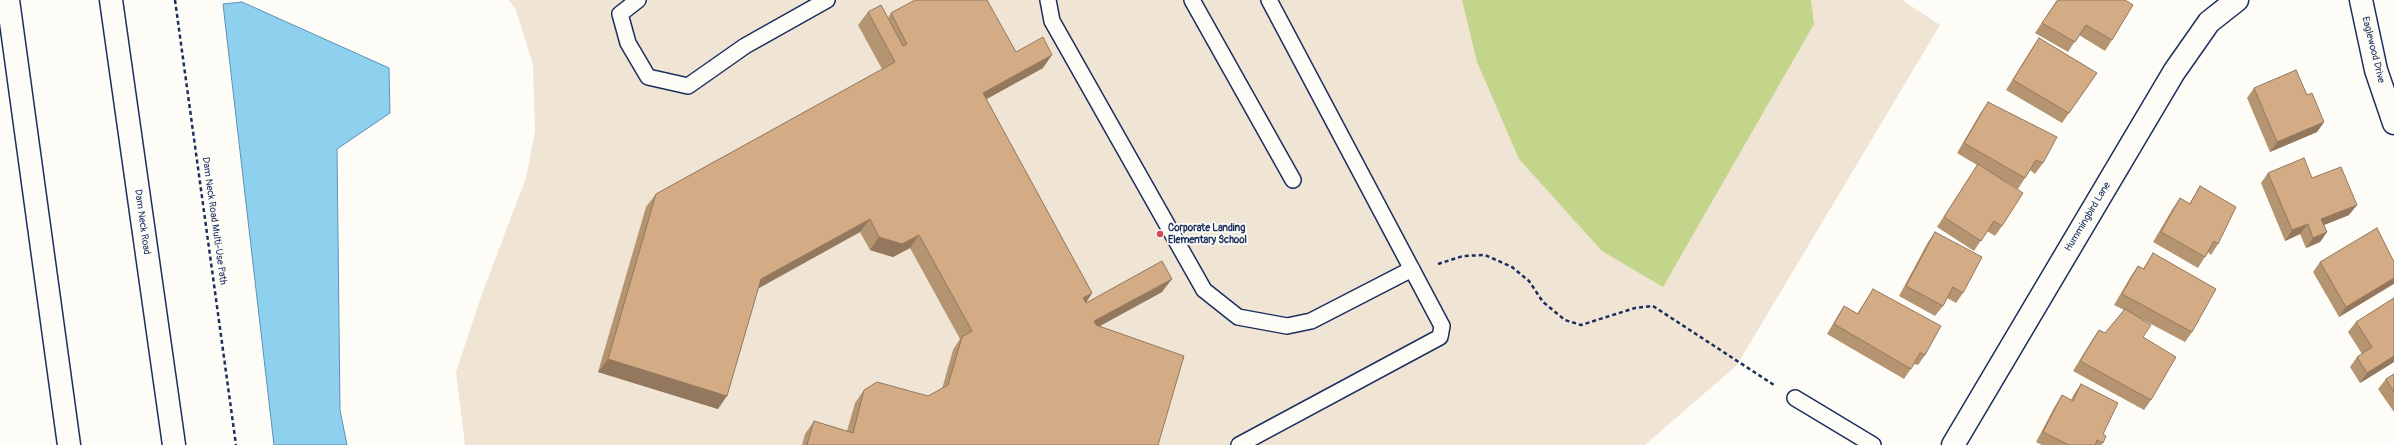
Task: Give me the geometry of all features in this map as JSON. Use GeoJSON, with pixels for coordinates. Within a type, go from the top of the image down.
{"type":"FeatureCollection","features":[{"type":"Feature","properties":{"kind":"main road"},"geometry":{"type":"LineString","coordinates":[[8,0],[69,445]]}},
{"type":"Feature","properties":{"kind":"main road","name":"Dam Neck Road"},"geometry":{"type":"LineString","coordinates":[[111,0],[174,445]]}},
{"type":"Feature","properties":{"kind":"main road","name":"Hummingbird Lane"},"geometry":{"type":"LineString","coordinates":[[1953,445],[2174,72],[2209,22],[2237,0]]}},
{"type":"Feature","properties":{"kind":"main road","name":"Eaglewood Drive"},"geometry":{"type":"LineString","coordinates":[[2361,0],[2376,70],[2394,123]]}},
{"type":"Feature","properties":{"kind":"lane"},"geometry":{"type":"LineString","coordinates":[[638,0],[620,14],[628,43],[644,72],[648,77],[688,86],[745,46],[827,0]]}},
{"type":"Feature","properties":{"kind":"lane"},"geometry":{"type":"LineString","coordinates":[[1048,0],[1052,21],[1204,290],[1238,317],[1287,326],[1311,321],[1416,276]]}},
{"type":"Feature","properties":{"kind":"lane"},"geometry":{"type":"LineString","coordinates":[[1192,0],[1293,180]]}},
{"type":"Feature","properties":{"kind":"lane"},"geometry":{"type":"LineString","coordinates":[[1239,445],[1440,337],[1442,326],[1269,0]]}},
{"type":"Feature","properties":{"kind":"lane"},"geometry":{"type":"LineString","coordinates":[[1795,398],[1873,445]]}},
{"type":"Feature","properties":{"kind":"path","name":"Dam Neck Road Multi-Use Path"},"geometry":{"type":"LineString","coordinates":[[175,0],[236,445]]}},
{"type":"Feature","properties":{"kind":"path"},"geometry":{"type":"LineString","coordinates":[[1416,276],[1441,263],[1463,256],[1485,255],[1512,267],[1529,281],[1543,302],[1565,320],[1581,325],[1635,308],[1653,306],[1795,398]]}},
{"type":"Feature","properties":{"kind":"shaded area","name":"Corporate Landing Elementary School"},"geometry":{"type":"Polygon","coordinates":[[[509,0],[1902,0],[1940,25],[1737,365],[1645,445],[465,445],[456,372],[483,291],[526,178],[535,131],[533,65],[516,10],[509,0]]]}},
{"type":"Feature","properties":{"kind":"green space"},"geometry":{"type":"Polygon","coordinates":[[[1462,0],[1811,0],[1814,24],[1663,287],[1602,251],[1519,159],[1477,62],[1462,0]]]}},
{"type":"Feature","properties":{"kind":"water"},"geometry":{"type":"Polygon","coordinates":[[[242,2],[389,68],[390,113],[337,149],[340,410],[347,445],[274,445],[223,4],[242,2]]]}},
{"type":"Feature","properties":{"kind":"building"},"geometry":{"type":"Polygon","coordinates":[[[915,0],[987,0],[1016,52],[1043,37],[1052,55],[983,93],[1092,293],[1083,298],[1086,303],[1162,261],[1172,279],[1094,321],[1096,325],[1184,356],[1158,445],[807,445],[814,421],[853,433],[864,390],[877,382],[928,396],[948,385],[962,337],[972,331],[919,235],[902,244],[879,237],[870,219],[761,279],[727,396],[608,359],[656,194],[895,62],[868,12],[881,5],[903,46],[907,44],[891,13],[915,0]]]}},
{"type":"Feature","properties":{"kind":"building"},"geometry":{"type":"Polygon","coordinates":[[[2058,0],[2125,0],[2133,5],[2112,40],[2086,25],[2075,42],[2042,23],[2058,0]]]}},
{"type":"Feature","properties":{"kind":"building"},"geometry":{"type":"Polygon","coordinates":[[[2039,38],[2097,73],[2069,113],[2013,80],[2039,38]]]}},
{"type":"Feature","properties":{"kind":"building"},"geometry":{"type":"Polygon","coordinates":[[[2296,70],[2307,95],[2312,93],[2324,122],[2277,142],[2254,88],[2296,70]]]}},
{"type":"Feature","properties":{"kind":"building"},"geometry":{"type":"Polygon","coordinates":[[[1988,102],[2057,137],[2043,163],[2036,160],[2025,178],[1964,143],[1988,102]]]}},
{"type":"Feature","properties":{"kind":"building"},"geometry":{"type":"Polygon","coordinates":[[[2304,158],[2312,178],[2341,167],[2357,205],[2321,219],[2327,232],[2313,238],[2308,224],[2292,230],[2268,173],[2304,158]]]}},
{"type":"Feature","properties":{"kind":"building"},"geometry":{"type":"Polygon","coordinates":[[[1978,164],[2023,193],[2002,226],[1994,221],[1981,241],[1944,217],[1978,164]]]}},
{"type":"Feature","properties":{"kind":"building"},"geometry":{"type":"Polygon","coordinates":[[[2200,186],[2236,207],[2218,244],[2214,241],[2205,257],[2161,232],[2180,198],[2190,204],[2200,186]]]}},
{"type":"Feature","properties":{"kind":"building"},"geometry":{"type":"Polygon","coordinates":[[[2377,228],[2394,262],[2394,278],[2346,307],[2320,262],[2377,228]]]}},
{"type":"Feature","properties":{"kind":"building"},"geometry":{"type":"Polygon","coordinates":[[[1935,232],[1982,257],[1963,293],[1953,287],[1943,306],[1906,286],[1935,232]]]}},
{"type":"Feature","properties":{"kind":"building"},"geometry":{"type":"Polygon","coordinates":[[[2153,253],[2216,289],[2192,332],[2122,294],[2138,266],[2144,269],[2153,253]]]}},
{"type":"Feature","properties":{"kind":"building"},"geometry":{"type":"Polygon","coordinates":[[[1873,289],[1941,326],[1925,355],[1920,353],[1911,369],[1834,324],[1844,306],[1858,314],[1873,289]]]}},
{"type":"Feature","properties":{"kind":"building"},"geometry":{"type":"Polygon","coordinates":[[[2394,298],[2394,356],[2367,373],[2357,357],[2372,347],[2356,322],[2394,298]]]}},
{"type":"Feature","properties":{"kind":"building"},"geometry":{"type":"Polygon","coordinates":[[[2125,309],[2151,325],[2143,337],[2176,357],[2151,400],[2080,361],[2099,330],[2105,333],[2125,309]]]}},
{"type":"Feature","properties":{"kind":"building"},"geometry":{"type":"Polygon","coordinates":[[[2394,374],[2394,392],[2386,379],[2394,374]]]}},
{"type":"Feature","properties":{"kind":"building"},"geometry":{"type":"Polygon","coordinates":[[[2081,384],[2118,403],[2103,434],[2106,436],[2103,443],[2097,440],[2095,445],[2069,445],[2043,432],[2062,395],[2073,401],[2081,384]]]}},
{"type":"Feature","properties":{"kind":"place","name":"Corporate Landing Elementary School"},"geometry":{"type":"Point","coordinates":[1160,234]}}]}
